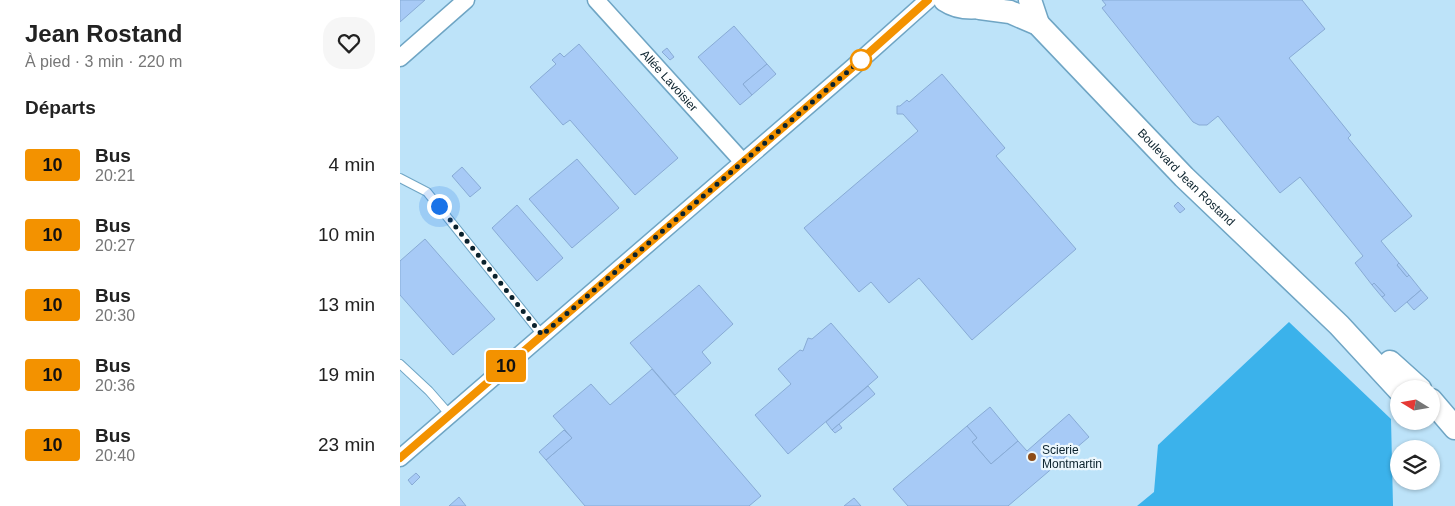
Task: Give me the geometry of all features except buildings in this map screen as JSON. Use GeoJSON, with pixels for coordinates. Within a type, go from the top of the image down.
{"type":"FeatureCollection","features":[{"type":"Feature","properties":{"kind":"main road"},"geometry":{"type":"LineString","coordinates":[[944,0],[964,8],[1010,12],[1038,24]]}},
{"type":"Feature","properties":{"kind":"main road"},"geometry":{"type":"LineString","coordinates":[[980,8],[1002,0]]}},
{"type":"Feature","properties":{"kind":"main road"},"geometry":{"type":"LineString","coordinates":[[1030,0],[1038,24]]}},
{"type":"Feature","properties":{"kind":"main road","name":"Boulevard Jean Rostand"},"geometry":{"type":"LineString","coordinates":[[1038,24],[1184,177],[1338,325],[1390,380]]}},
{"type":"Feature","properties":{"kind":"main road","name":"Boulevard Jean Rostand"},"geometry":{"type":"LineString","coordinates":[[1338,325],[1379,352],[1410,380]]}},
{"type":"Feature","properties":{"kind":"main road"},"geometry":{"type":"LineString","coordinates":[[1440,410],[1455,428]]}},
{"type":"Feature","properties":{"kind":"main road"},"geometry":{"type":"LineString","coordinates":[[1440,430],[1455,444]]}},
{"type":"Feature","properties":{"kind":"street"},"geometry":{"type":"LineString","coordinates":[[400,58],[466,0]]}},
{"type":"Feature","properties":{"kind":"street","name":"Allée Lavoisier"},"geometry":{"type":"LineString","coordinates":[[596,0],[742,161]]}},
{"type":"Feature","properties":{"kind":"street"},"geometry":{"type":"LineString","coordinates":[[400,458],[928,0]]}},
{"type":"Feature","properties":{"kind":"lane"},"geometry":{"type":"LineString","coordinates":[[400,178],[427,192],[542,335]]}},
{"type":"Feature","properties":{"kind":"lane"},"geometry":{"type":"LineString","coordinates":[[400,364],[450,414]]}},
{"type":"Feature","properties":{"kind":"shaded area"},"geometry":{"type":"Polygon","coordinates":[[[400,0],[1455,0],[1455,506],[400,506],[400,0]]]}},
{"type":"Feature","properties":{"kind":"shaded area"},"geometry":{"type":"Polygon","coordinates":[[[1289,322],[1390,418],[1390,490],[1393,490],[1393,506],[1137,506],[1154,492],[1158,445],[1289,322]]]}},
{"type":"Feature","properties":{"kind":"bus line","name":"10"},"geometry":{"type":"LineString","coordinates":[[400,458],[928,0]]}},
{"type":"Feature","properties":{"kind":"place","name":"Scierie Montmartin"},"geometry":{"type":"Point","coordinates":[1032,457]}},
{"type":"Feature","properties":{"kind":"route"},"geometry":{"type":"LineString","coordinates":[[439,206],[542,335],[867,55],[861,60]]}}]}
